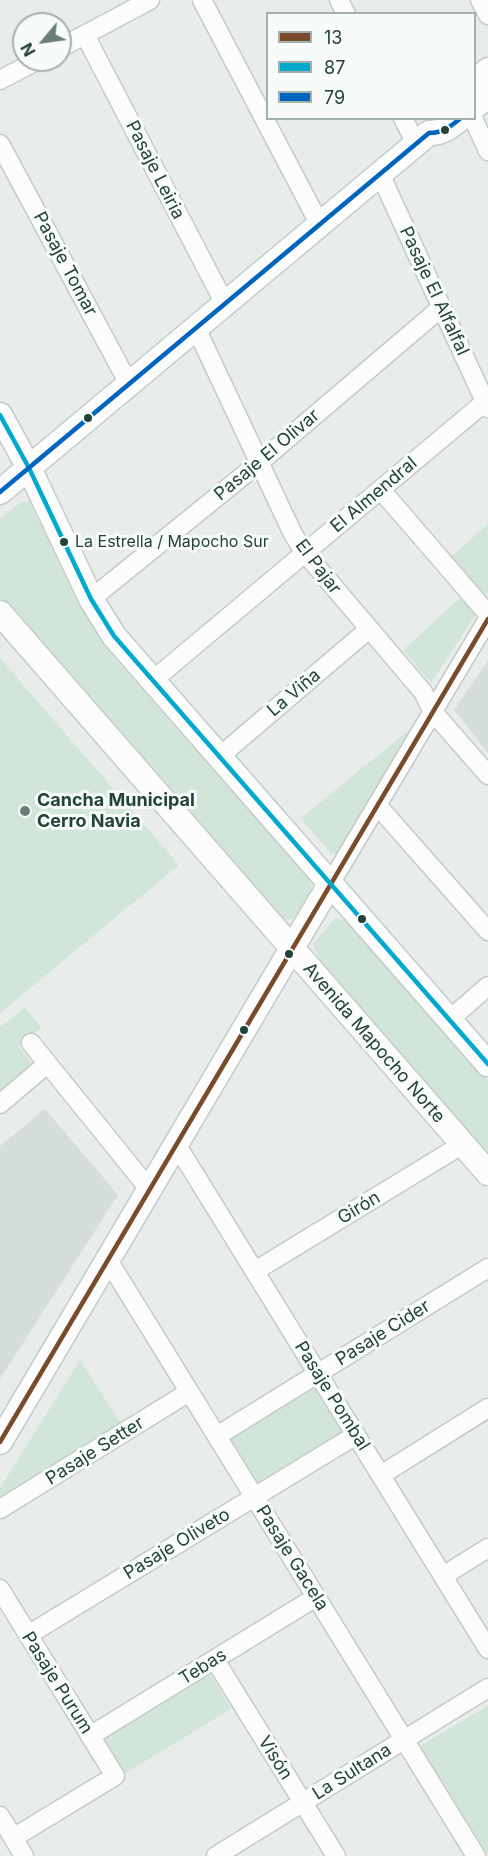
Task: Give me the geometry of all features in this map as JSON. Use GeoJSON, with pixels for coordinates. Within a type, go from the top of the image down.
{"type":"FeatureCollection","features":[{"type":"Feature","properties":{"kind":"street"},"geometry":{"type":"LineString","coordinates":[[72,42],[150,0]]}},
{"type":"Feature","properties":{"kind":"street"},"geometry":{"type":"LineString","coordinates":[[202,0],[320,225]]}},
{"type":"Feature","properties":{"kind":"street"},"geometry":{"type":"LineString","coordinates":[[480,0],[488,15]]}},
{"type":"Feature","properties":{"kind":"street","name":"Pasaje Leiria"},"geometry":{"type":"LineString","coordinates":[[85,35],[225,304]]}},
{"type":"Feature","properties":{"kind":"street"},"geometry":{"type":"LineString","coordinates":[[476,80],[488,70]]}},
{"type":"Feature","properties":{"kind":"street"},"geometry":{"type":"LineString","coordinates":[[0,81],[16,72]]}},
{"type":"Feature","properties":{"kind":"street"},"geometry":{"type":"LineString","coordinates":[[476,105],[488,96]]}},
{"type":"Feature","properties":{"kind":"street"},"geometry":{"type":"LineString","coordinates":[[406,120],[426,132],[437,133],[446,130],[458,120]]}},
{"type":"Feature","properties":{"kind":"street"},"geometry":{"type":"LineString","coordinates":[[474,120],[488,151]]}},
{"type":"Feature","properties":{"kind":"street"},"geometry":{"type":"LineString","coordinates":[[0,492],[320,225],[426,132]]}},
{"type":"Feature","properties":{"kind":"street","name":"Pasaje Tomar"},"geometry":{"type":"LineString","coordinates":[[0,144],[129,384]]}},
{"type":"Feature","properties":{"kind":"street","name":"Pasaje El Alfalfal"},"geometry":{"type":"LineString","coordinates":[[380,174],[487,405]]}},
{"type":"Feature","properties":{"kind":"street","name":"Pasaje El Olivar"},"geometry":{"type":"LineString","coordinates":[[91,599],[260,462],[442,307]]}},
{"type":"Feature","properties":{"kind":"street","name":"El Pajar"},"geometry":{"type":"LineString","coordinates":[[196,328],[293,534],[305,553],[423,692],[433,712],[488,775]]}},
{"type":"Feature","properties":{"kind":"street","name":"El Almendral"},"geometry":{"type":"LineString","coordinates":[[152,681],[487,405]]}},
{"type":"Feature","properties":{"kind":"street"},"geometry":{"type":"LineString","coordinates":[[0,415],[29,468],[91,599],[114,636],[488,1064]]}},
{"type":"Feature","properties":{"kind":"street"},"geometry":{"type":"LineString","coordinates":[[381,490],[488,615]]}},
{"type":"Feature","properties":{"kind":"street","name":"Avenida Mapocho Norte"},"geometry":{"type":"LineString","coordinates":[[0,613],[488,1173]]}},
{"type":"Feature","properties":{"kind":"street"},"geometry":{"type":"LineString","coordinates":[[0,1442],[488,619]]}},
{"type":"Feature","properties":{"kind":"street","name":"La Viña"},"geometry":{"type":"LineString","coordinates":[[219,757],[369,629]]}},
{"type":"Feature","properties":{"kind":"street"},"geometry":{"type":"LineString","coordinates":[[377,805],[488,931]]}},
{"type":"Feature","properties":{"kind":"street"},"geometry":{"type":"LineString","coordinates":[[450,1020],[488,986]]}},
{"type":"Feature","properties":{"kind":"street"},"geometry":{"type":"LineString","coordinates":[[31,1044],[149,1190]]}},
{"type":"Feature","properties":{"kind":"street"},"geometry":{"type":"LineString","coordinates":[[0,1104],[48,1064]]}},
{"type":"Feature","properties":{"kind":"street","name":"Pasaje Pombal"},"geometry":{"type":"LineString","coordinates":[[176,1144],[488,1649]]}},
{"type":"Feature","properties":{"kind":"street","name":"Girón"},"geometry":{"type":"LineString","coordinates":[[255,1271],[463,1144]]}},
{"type":"Feature","properties":{"kind":"street","name":"Pasaje Gacela"},"geometry":{"type":"LineString","coordinates":[[108,1260],[476,1856]]}},
{"type":"Feature","properties":{"kind":"street","name":"Pasaje Cider"},"geometry":{"type":"LineString","coordinates":[[217,1436],[488,1268]]}},
{"type":"Feature","properties":{"kind":"street","name":"Pasaje Setter"},"geometry":{"type":"LineString","coordinates":[[0,1509],[189,1392]]}},
{"type":"Feature","properties":{"kind":"street"},"geometry":{"type":"LineString","coordinates":[[381,1475],[488,1408]]}},
{"type":"Feature","properties":{"kind":"street","name":"Pasaje Oliveto"},"geometry":{"type":"LineString","coordinates":[[28,1635],[356,1435]]}},
{"type":"Feature","properties":{"kind":"street"},"geometry":{"type":"LineString","coordinates":[[443,1576],[488,1548]]}},
{"type":"Feature","properties":{"kind":"street","name":"Pasaje Purum"},"geometry":{"type":"LineString","coordinates":[[0,1589],[115,1776],[13,1838]]}},
{"type":"Feature","properties":{"kind":"street","name":"Tebas"},"geometry":{"type":"LineString","coordinates":[[90,1736],[316,1597]]}},
{"type":"Feature","properties":{"kind":"street","name":"Visón"},"geometry":{"type":"LineString","coordinates":[[215,1660],[336,1856]]}},
{"type":"Feature","properties":{"kind":"street","name":"La Sultana"},"geometry":{"type":"LineString","coordinates":[[216,1856],[488,1688]]}},
{"type":"Feature","properties":{"kind":"street"},"geometry":{"type":"LineString","coordinates":[[0,1816],[24,1856]]}},
{"type":"Feature","properties":{"kind":"shaded area"},"geometry":{"type":"Polygon","coordinates":[[[488,660],[488,753],[454,710],[488,660]]]}},
{"type":"Feature","properties":{"kind":"shaded area"},"geometry":{"type":"Polygon","coordinates":[[[45,1109],[118,1195],[0,1379],[0,1146],[45,1109]]]}},
{"type":"Feature","properties":{"kind":"green space"},"geometry":{"type":"Polygon","coordinates":[[[23,501],[30,502],[76,600],[111,654],[308,878],[312,896],[296,917],[288,920],[279,917],[0,599],[0,518],[23,501]]]}},
{"type":"Feature","properties":{"kind":"green space"},"geometry":{"type":"Polygon","coordinates":[[[488,524],[488,592],[486,595],[451,557],[488,524]]]}},
{"type":"Feature","properties":{"kind":"green space"},"geometry":{"type":"Polygon","coordinates":[[[462,596],[477,613],[431,683],[403,650],[462,596]]]}},
{"type":"Feature","properties":{"kind":"green space"},"geometry":{"type":"Polygon","coordinates":[[[0,658],[179,865],[0,1013],[0,658]]]}},
{"type":"Feature","properties":{"kind":"green space"},"geometry":{"type":"Polygon","coordinates":[[[414,726],[338,854],[331,854],[301,818],[414,726]]]}},
{"type":"Feature","properties":{"kind":"green space"},"geometry":{"type":"Polygon","coordinates":[[[335,918],[348,921],[488,1080],[488,1153],[320,961],[313,944],[335,918]]]}},
{"type":"Feature","properties":{"kind":"green space"},"geometry":{"type":"Polygon","coordinates":[[[25,1007],[41,1028],[18,1046],[36,1069],[0,1099],[0,1027],[25,1007]]]}},
{"type":"Feature","properties":{"kind":"green space"},"geometry":{"type":"Polygon","coordinates":[[[80,1360],[123,1427],[0,1502],[0,1488],[80,1360]]]}},
{"type":"Feature","properties":{"kind":"green space"},"geometry":{"type":"Polygon","coordinates":[[[315,1383],[345,1434],[259,1487],[227,1435],[315,1383]]]}},
{"type":"Feature","properties":{"kind":"green space"},"geometry":{"type":"Polygon","coordinates":[[[209,1671],[231,1709],[124,1774],[101,1739],[209,1671]]]}},
{"type":"Feature","properties":{"kind":"green space"},"geometry":{"type":"Polygon","coordinates":[[[488,1706],[488,1855],[420,1746],[488,1706]]]}},
{"type":"Feature","properties":{"kind":"transit line","name":"79"},"geometry":{"type":"LineString","coordinates":[[0,492],[429,133],[446,129],[458,120]]}},
{"type":"Feature","properties":{"kind":"transit line","name":"87"},"geometry":{"type":"LineString","coordinates":[[0,415],[29,468],[91,599],[114,636],[488,1064]]}},
{"type":"Feature","properties":{"kind":"transit line","name":"13"},"geometry":{"type":"LineString","coordinates":[[0,1442],[488,619]]}},
{"type":"Feature","properties":{"kind":"place","name":"La Estrella / Mapocho Sur"},"geometry":{"type":"Point","coordinates":[64,542]}},
{"type":"Feature","properties":{"kind":"place","name":"Cancha Municipal Cerro Navia"},"geometry":{"type":"Point","coordinates":[25,811]}}]}
